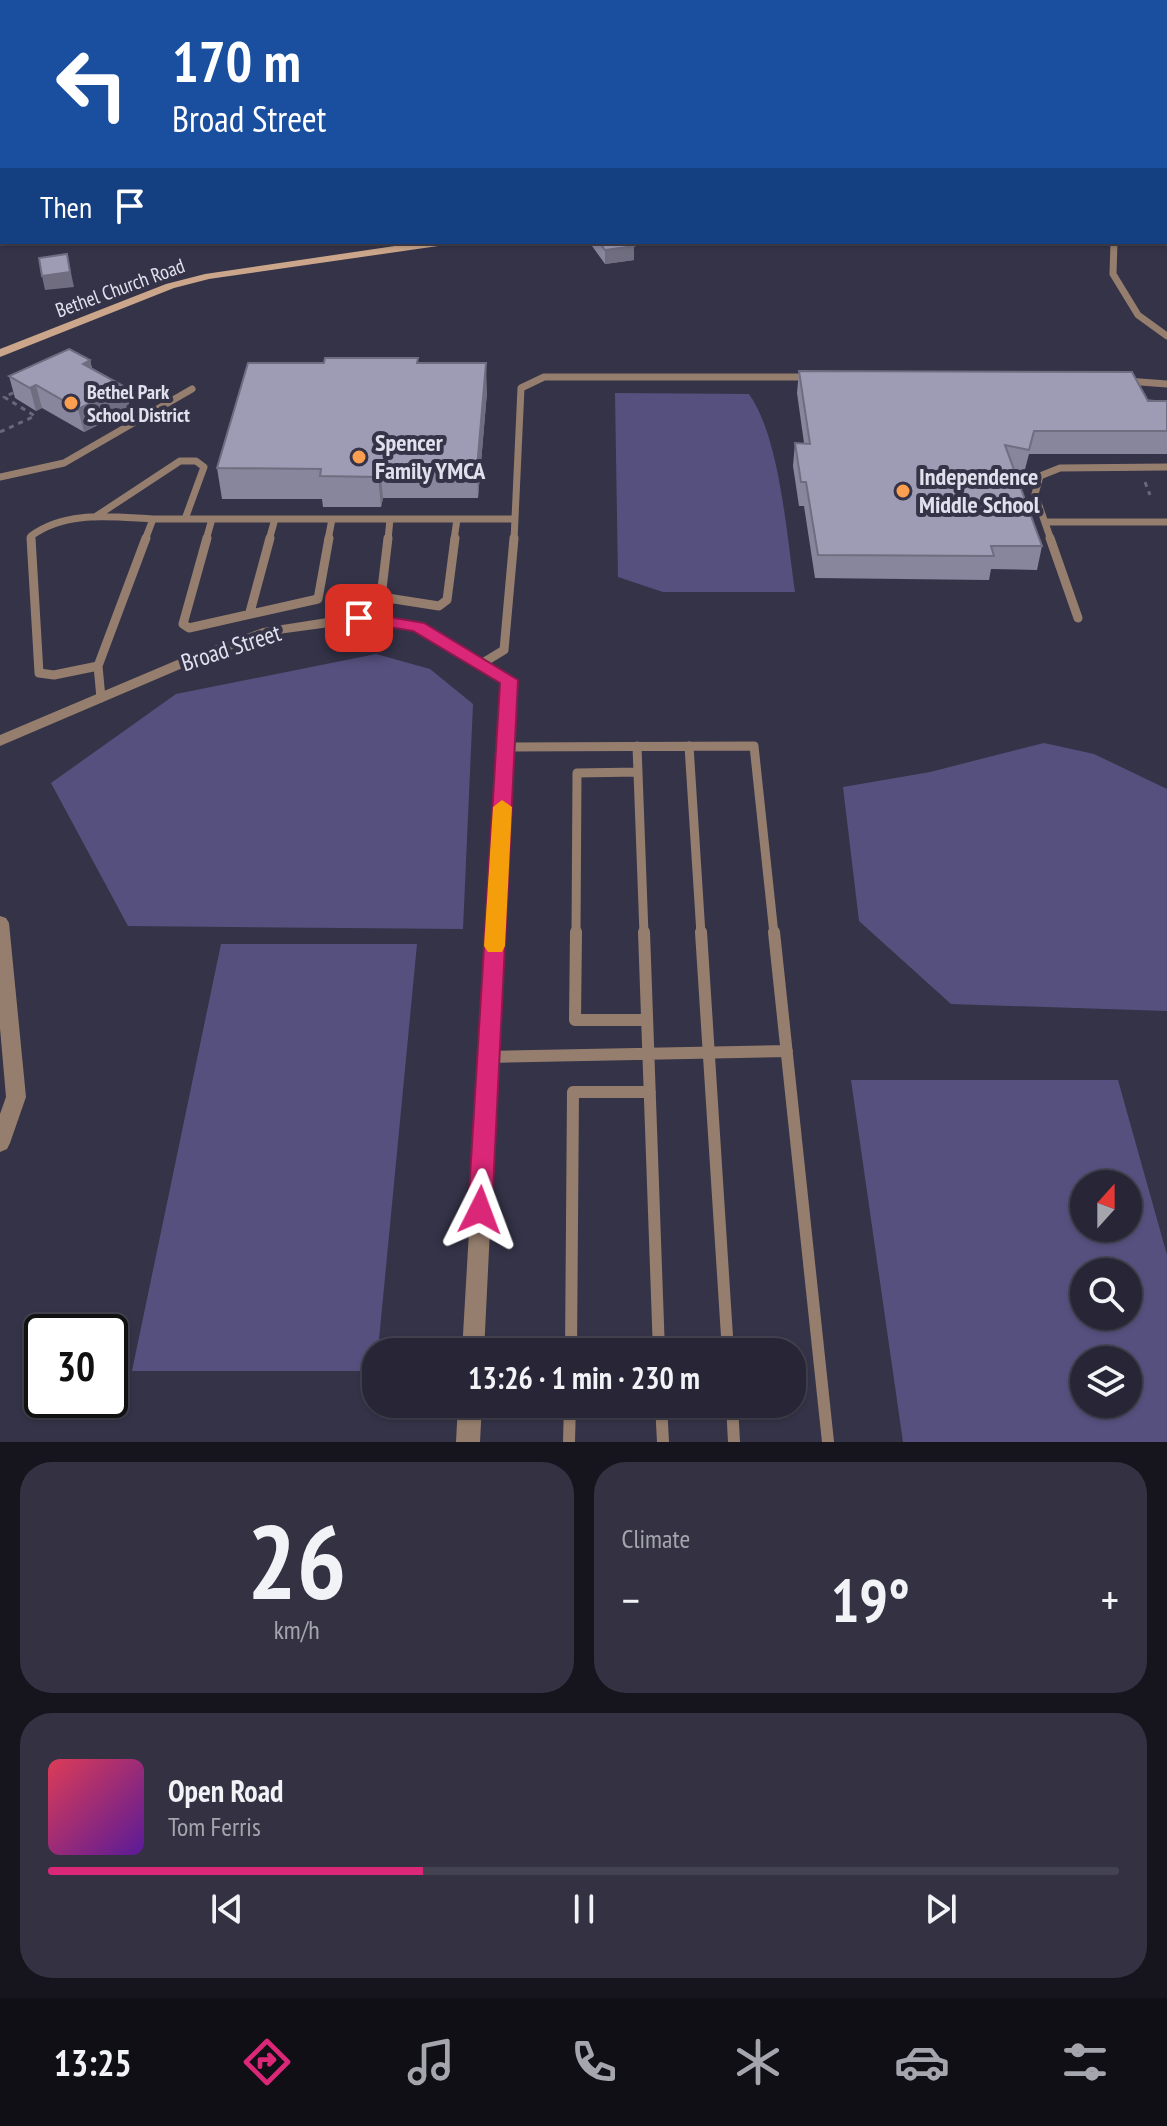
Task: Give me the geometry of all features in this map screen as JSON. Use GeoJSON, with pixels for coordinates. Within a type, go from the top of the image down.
{"type":"FeatureCollection","features":[{"type":"Feature","properties":{"kind":"street","name":"Bethel Church Road"},"geometry":{"type":"LineString","coordinates":[[0,353],[170,286],[209,276],[431,244]]}},
{"type":"Feature","properties":{"kind":"street","name":"Broad Street"},"geometry":{"type":"LineString","coordinates":[[0,741],[187,661],[268,631],[359,618],[418,627],[509,680],[474,1338]]}},
{"type":"Feature","properties":{"kind":"street"},"geometry":{"type":"LineString","coordinates":[[0,923],[16,1097],[0,1143]]}},
{"type":"Feature","properties":{"kind":"street"},"geometry":{"type":"LineString","coordinates":[[468,1442],[469,1418]]}},
{"type":"Feature","properties":{"kind":"lane"},"geometry":{"type":"LineString","coordinates":[[1114,244],[1113,274],[1138,315],[1167,336]]}},
{"type":"Feature","properties":{"kind":"lane"},"geometry":{"type":"LineString","coordinates":[[481,664],[504,650],[515,519],[521,388],[544,377],[825,378]]}},
{"type":"Feature","properties":{"kind":"lane"},"geometry":{"type":"LineString","coordinates":[[1117,381],[1167,384]]}},
{"type":"Feature","properties":{"kind":"lane"},"geometry":{"type":"LineString","coordinates":[[0,477],[64,463],[192,389]]}},
{"type":"Feature","properties":{"kind":"lane"},"geometry":{"type":"LineString","coordinates":[[95,517],[180,461],[196,461],[204,467],[185,519]]}},
{"type":"Feature","properties":{"kind":"lane"},"geometry":{"type":"LineString","coordinates":[[1078,618],[1035,494],[1040,476],[1060,468],[1167,467]]}},
{"type":"Feature","properties":{"kind":"lane"},"geometry":{"type":"LineString","coordinates":[[98,666],[54,675],[39,673],[31,536],[40,527],[95,517],[515,519]]}},
{"type":"Feature","properties":{"kind":"lane"},"geometry":{"type":"LineString","coordinates":[[101,698],[98,666],[153,519]]}},
{"type":"Feature","properties":{"kind":"lane"},"geometry":{"type":"LineString","coordinates":[[212,519],[183,626],[196,628],[250,612],[318,599],[332,519]]}},
{"type":"Feature","properties":{"kind":"lane"},"geometry":{"type":"LineString","coordinates":[[250,612],[275,519]]}},
{"type":"Feature","properties":{"kind":"lane"},"geometry":{"type":"LineString","coordinates":[[390,519],[381,597],[439,606],[447,600],[457,519]]}},
{"type":"Feature","properties":{"kind":"lane"},"geometry":{"type":"LineString","coordinates":[[1045,522],[1167,522]]}},
{"type":"Feature","properties":{"kind":"lane"},"geometry":{"type":"LineString","coordinates":[[637,746],[659,1338]]}},
{"type":"Feature","properties":{"kind":"lane"},"geometry":{"type":"LineString","coordinates":[[689,746],[727,1338]]}},
{"type":"Feature","properties":{"kind":"lane"},"geometry":{"type":"LineString","coordinates":[[505,747],[754,746],[828,1442]]}},
{"type":"Feature","properties":{"kind":"lane"},"geometry":{"type":"LineString","coordinates":[[638,772],[577,773],[575,1020],[647,1020]]}},
{"type":"Feature","properties":{"kind":"lane"},"geometry":{"type":"LineString","coordinates":[[489,1057],[787,1051]]}},
{"type":"Feature","properties":{"kind":"lane"},"geometry":{"type":"LineString","coordinates":[[571,1338],[573,1092],[650,1092]]}},
{"type":"Feature","properties":{"kind":"lane"},"geometry":{"type":"LineString","coordinates":[[569,1442],[570,1418]]}},
{"type":"Feature","properties":{"kind":"lane"},"geometry":{"type":"LineString","coordinates":[[662,1418],[663,1442]]}},
{"type":"Feature","properties":{"kind":"lane"},"geometry":{"type":"LineString","coordinates":[[733,1418],[734,1442]]}},
{"type":"Feature","properties":{"kind":"path"},"geometry":{"type":"LineString","coordinates":[[0,432],[35,416],[4,397],[17,391]]}},
{"type":"Feature","properties":{"kind":"path"},"geometry":{"type":"LineString","coordinates":[[1143,478],[1150,495]]}},
{"type":"Feature","properties":{"kind":"shaded area"},"geometry":{"type":"Polygon","coordinates":[[[615,393],[749,394],[760,413],[775,461],[795,592],[663,592],[618,577],[615,393]]]}},
{"type":"Feature","properties":{"kind":"shaded area"},"geometry":{"type":"Polygon","coordinates":[[[376,654],[430,669],[473,704],[463,929],[128,926],[51,783],[176,694],[376,654]]]}},
{"type":"Feature","properties":{"kind":"shaded area"},"geometry":{"type":"Polygon","coordinates":[[[1044,743],[1094,754],[1167,789],[1167,1011],[951,1004],[859,921],[843,787],[930,772],[1044,743]]]}},
{"type":"Feature","properties":{"kind":"shaded area"},"geometry":{"type":"Polygon","coordinates":[[[221,944],[417,944],[379,1338],[362,1338],[362,1371],[132,1371],[221,944]]]}},
{"type":"Feature","properties":{"kind":"shaded area"},"geometry":{"type":"Polygon","coordinates":[[[851,1080],[1118,1080],[1167,1255],[1167,1442],[903,1442],[851,1080]]]}},
{"type":"Feature","properties":{"kind":"building"},"geometry":{"type":"Polygon","coordinates":[[[600,244],[634,246],[605,250],[600,244]]]}},
{"type":"Feature","properties":{"kind":"building"},"geometry":{"type":"Polygon","coordinates":[[[67,254],[70,272],[42,276],[39,258],[67,254]]]}},
{"type":"Feature","properties":{"kind":"building"},"geometry":{"type":"Polygon","coordinates":[[[69,349],[90,360],[83,364],[125,387],[78,409],[36,385],[30,388],[9,376],[69,349]]]}},
{"type":"Feature","properties":{"kind":"building"},"geometry":{"type":"Polygon","coordinates":[[[325,358],[418,358],[417,363],[486,363],[477,468],[380,468],[378,477],[320,476],[321,469],[217,468],[248,363],[324,363],[325,358]]]}},
{"type":"Feature","properties":{"kind":"building","name":"Independence Middle School"},"geometry":{"type":"Polygon","coordinates":[[[799,371],[1132,372],[1148,401],[1167,401],[1167,431],[1034,431],[1029,450],[1005,445],[1042,546],[991,546],[994,556],[818,555],[806,482],[801,482],[795,443],[810,444],[799,371]]]}},
{"type":"Feature","properties":{"kind":"slow traffic"},"geometry":{"type":"LineString","coordinates":[[495,946],[502,807]]}},
{"type":"Feature","properties":{"kind":"place","name":"Bethel Park School District"},"geometry":{"type":"Point","coordinates":[71,403]}},
{"type":"Feature","properties":{"kind":"place","name":"Spencer Family YMCA"},"geometry":{"type":"Point","coordinates":[359,457]}},
{"type":"Feature","properties":{"kind":"place","name":"Independence Middle School"},"geometry":{"type":"Point","coordinates":[903,491]}},
{"type":"Feature","properties":{"kind":"route"},"geometry":{"type":"LineString","coordinates":[[359,618],[418,627],[509,680],[480,1210]]}}]}
